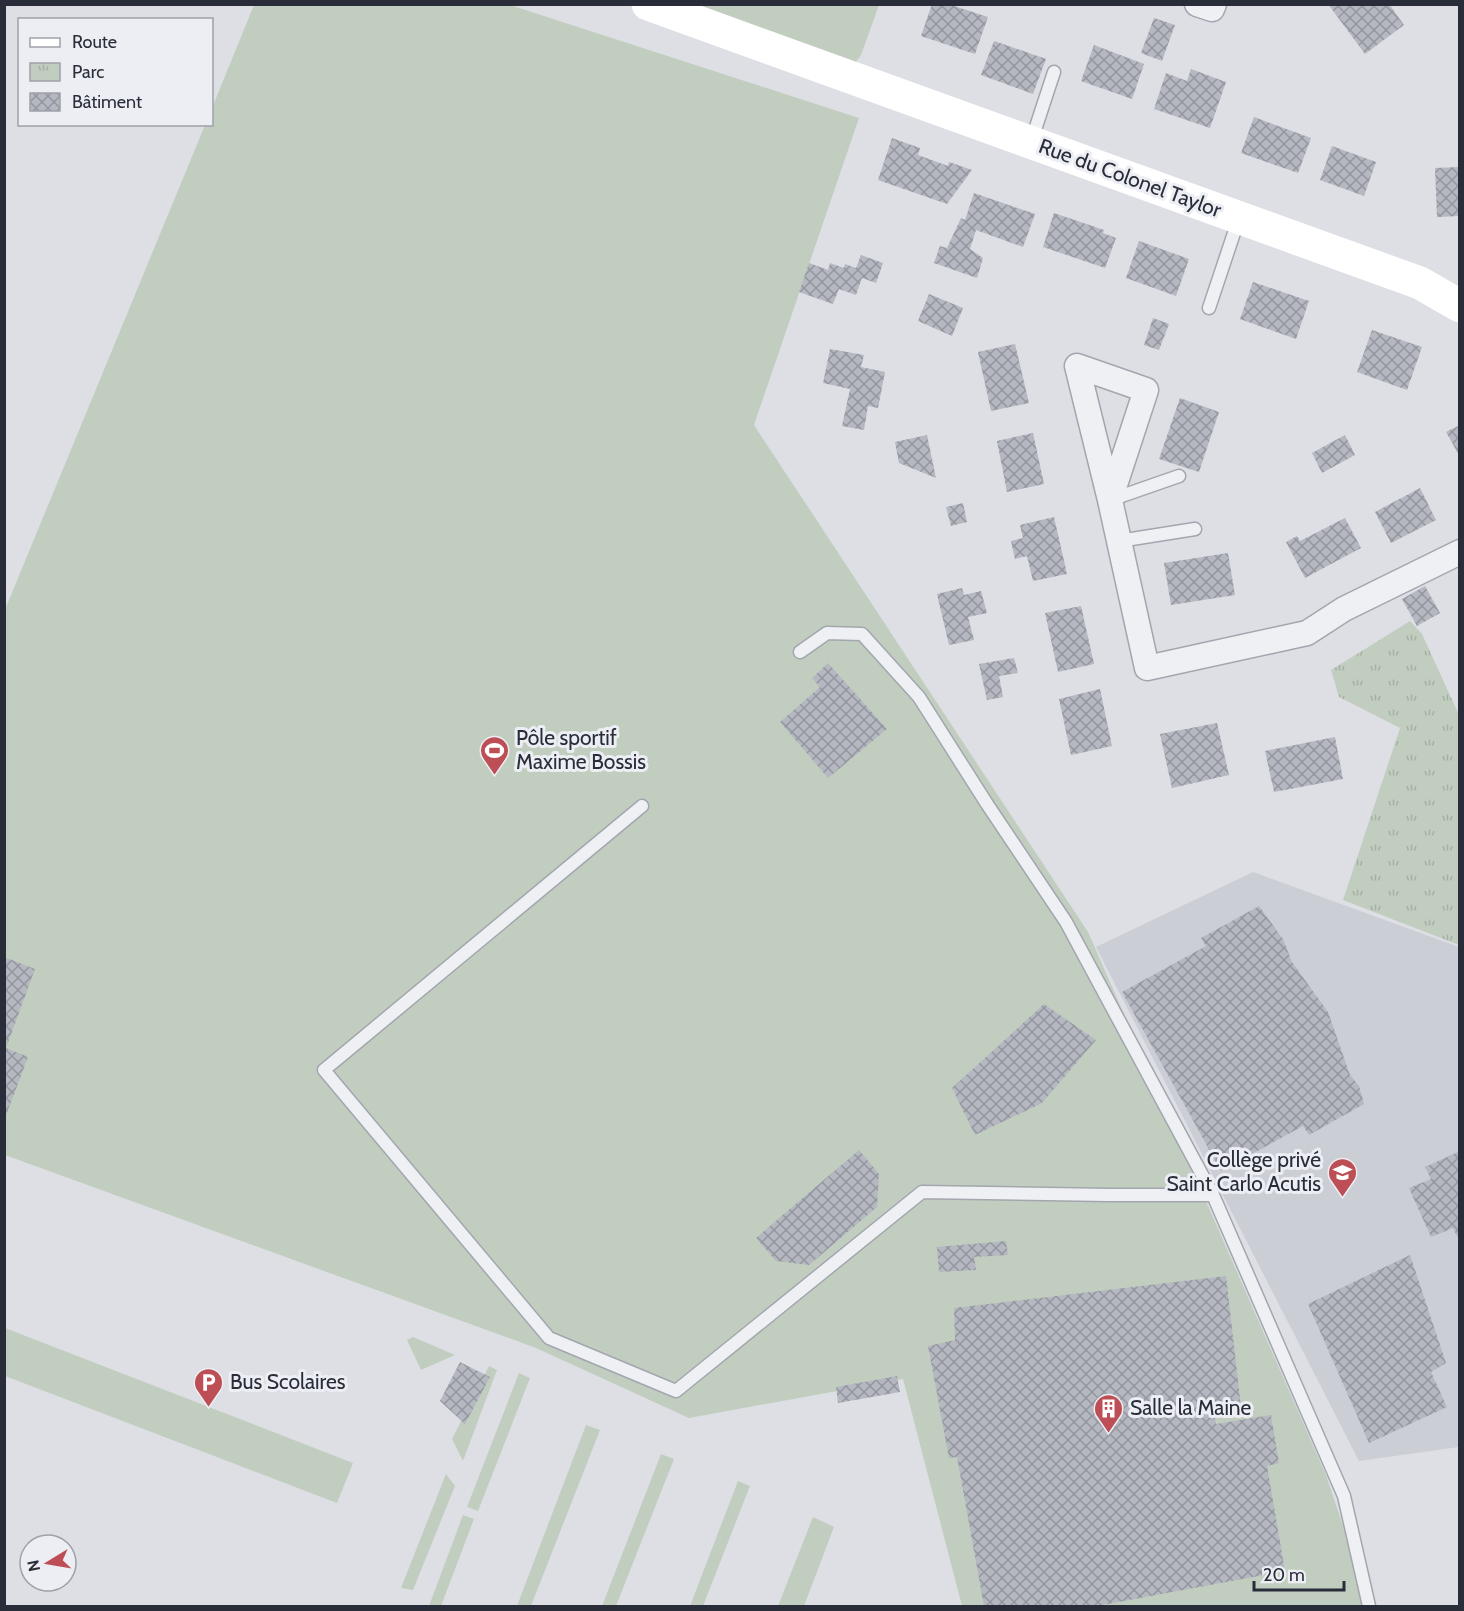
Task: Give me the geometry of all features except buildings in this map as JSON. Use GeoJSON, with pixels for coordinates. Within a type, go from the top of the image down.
{"type":"FeatureCollection","features":[{"type":"Feature","properties":{"kind":"main road","name":"Rue du Colonel Taylor"},"geometry":{"type":"LineString","coordinates":[[648,4],[1420,283],[1460,306]]}},
{"type":"Feature","properties":{"kind":"main road","name":"Rue du Colonel Taylor"},"geometry":{"type":"LineString","coordinates":[[1420,283],[1460,284]]}},
{"type":"Feature","properties":{"kind":"street"},"geometry":{"type":"LineString","coordinates":[[1197,4],[1212,9],[1214,4]]}},
{"type":"Feature","properties":{"kind":"street"},"geometry":{"type":"LineString","coordinates":[[1110,500],[1146,390],[1077,366],[1110,500],[1147,668],[1307,633],[1344,609],[1460,552]]}},
{"type":"Feature","properties":{"kind":"lane"},"geometry":{"type":"LineString","coordinates":[[1031,142],[1054,72]]}},
{"type":"Feature","properties":{"kind":"lane"},"geometry":{"type":"LineString","coordinates":[[1209,308],[1239,218]]}},
{"type":"Feature","properties":{"kind":"lane"},"geometry":{"type":"LineString","coordinates":[[1110,500],[1179,476]]}},
{"type":"Feature","properties":{"kind":"lane"},"geometry":{"type":"LineString","coordinates":[[1119,541],[1195,529]]}},
{"type":"Feature","properties":{"kind":"lane"},"geometry":{"type":"LineString","coordinates":[[800,652],[827,633],[862,634],[920,697],[987,804],[1066,922],[1213,1195],[1344,1496],[1369,1606]]}},
{"type":"Feature","properties":{"kind":"lane"},"geometry":{"type":"LineString","coordinates":[[642,806],[324,1070],[549,1338],[676,1391],[922,1192],[1213,1195]]}},
{"type":"Feature","properties":{"kind":"shaded area","name":"Collège privé Saint Carlo Acutis"},"geometry":{"type":"Polygon","coordinates":[[[1253,872],[1459,947],[1459,1447],[1359,1461],[1096,947],[1253,872]]]}},
{"type":"Feature","properties":{"kind":"green space","name":"Pôle sportif Maxime Bossis"},"geometry":{"type":"Polygon","coordinates":[[[254,5],[510,5],[859,118],[754,425],[1088,932],[1326,1475],[1370,1606],[962,1606],[903,1379],[689,1418],[536,1348],[5,1155],[4,612],[205,126],[213,126],[213,106],[254,5]]]}},
{"type":"Feature","properties":{"kind":"green space"},"geometry":{"type":"Polygon","coordinates":[[[679,5],[879,5],[861,55],[852,67],[679,5]]]}},
{"type":"Feature","properties":{"kind":"green space"},"geometry":{"type":"Polygon","coordinates":[[[1410,621],[1422,634],[1459,715],[1459,945],[1343,900],[1400,728],[1339,697],[1331,670],[1410,621]]]}},
{"type":"Feature","properties":{"kind":"green space"},"geometry":{"type":"Polygon","coordinates":[[[5,1328],[353,1463],[337,1503],[5,1376],[5,1328]]]}},
{"type":"Feature","properties":{"kind":"green space"},"geometry":{"type":"Polygon","coordinates":[[[413,1337],[455,1355],[421,1370],[407,1340],[413,1337]]]}},
{"type":"Feature","properties":{"kind":"green space"},"geometry":{"type":"Polygon","coordinates":[[[489,1366],[497,1370],[463,1461],[452,1439],[489,1366]]]}},
{"type":"Feature","properties":{"kind":"green space"},"geometry":{"type":"Polygon","coordinates":[[[519,1373],[530,1378],[478,1511],[467,1507],[519,1373]]]}},
{"type":"Feature","properties":{"kind":"green space"},"geometry":{"type":"Polygon","coordinates":[[[586,1425],[600,1430],[531,1606],[517,1606],[586,1425]]]}},
{"type":"Feature","properties":{"kind":"green space"},"geometry":{"type":"Polygon","coordinates":[[[661,1454],[674,1459],[616,1606],[602,1606],[661,1454]]]}},
{"type":"Feature","properties":{"kind":"green space"},"geometry":{"type":"Polygon","coordinates":[[[446,1474],[455,1486],[413,1590],[401,1588],[446,1474]]]}},
{"type":"Feature","properties":{"kind":"green space"},"geometry":{"type":"Polygon","coordinates":[[[738,1481],[750,1486],[703,1606],[690,1606],[738,1481]]]}},
{"type":"Feature","properties":{"kind":"green space"},"geometry":{"type":"Polygon","coordinates":[[[463,1515],[474,1519],[441,1606],[429,1606],[463,1515]]]}},
{"type":"Feature","properties":{"kind":"green space"},"geometry":{"type":"Polygon","coordinates":[[[813,1517],[834,1527],[804,1606],[778,1606],[813,1517]]]}},
{"type":"Feature","properties":{"kind":"place","name":"Pôle sportif Maxime Bossis"},"geometry":{"type":"Point","coordinates":[495,776]}},
{"type":"Feature","properties":{"kind":"place","name":"Collège privé Saint Carlo Acutis"},"geometry":{"type":"Point","coordinates":[1342,1198]}},
{"type":"Feature","properties":{"kind":"place","name":"Bus Scolaires"},"geometry":{"type":"Point","coordinates":[209,1408]}},
{"type":"Feature","properties":{"kind":"place","name":"Salle la Maine"},"geometry":{"type":"Point","coordinates":[1109,1434]}}]}
